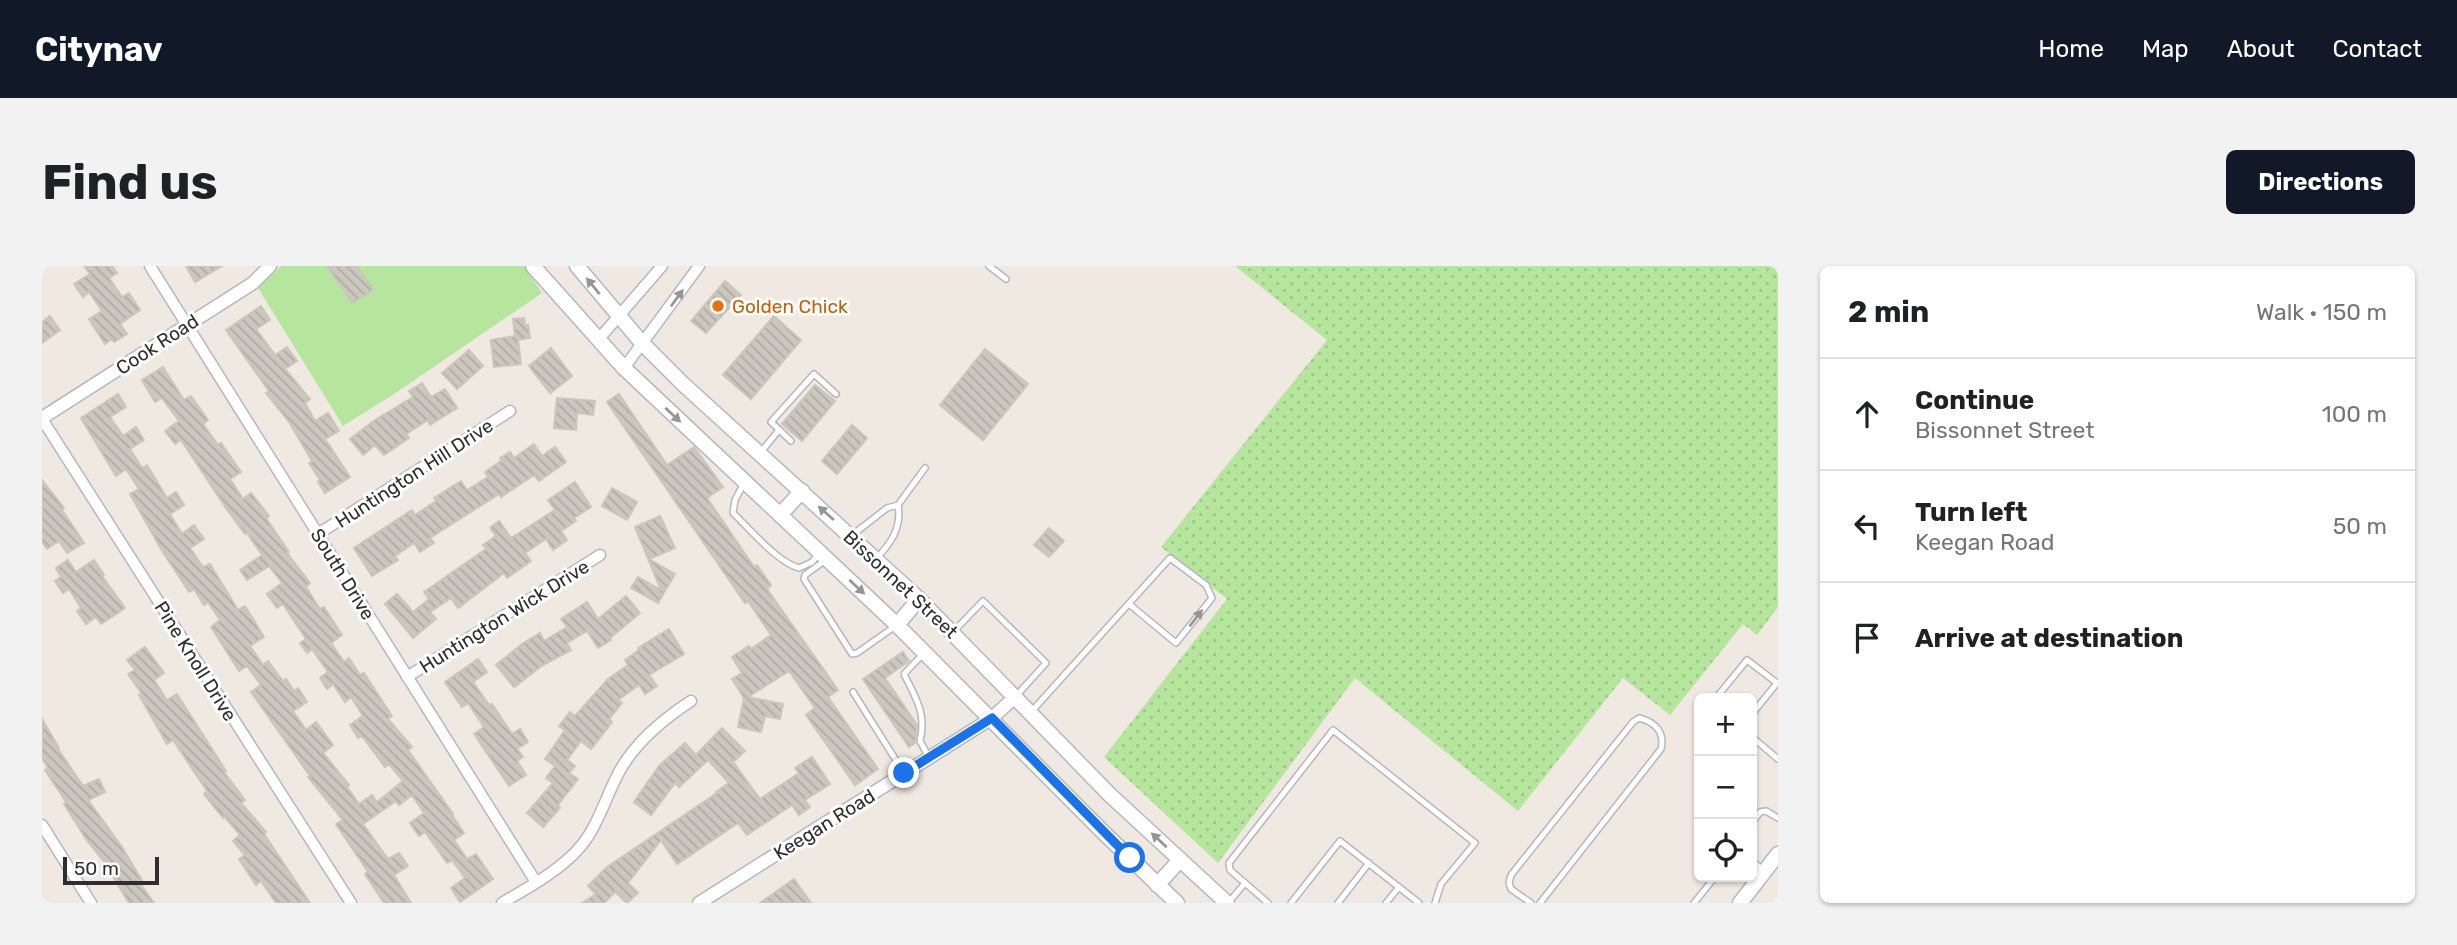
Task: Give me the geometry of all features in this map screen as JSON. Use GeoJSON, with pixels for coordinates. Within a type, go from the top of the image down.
{"type":"FeatureCollection","features":[{"type":"Feature","properties":{"kind":"main road","name":"Bissonnet Street"},"geometry":{"type":"LineString","coordinates":[[533,266],[624,368],[925,652],[1177,903]]}},
{"type":"Feature","properties":{"kind":"main road","name":"Bissonnet Street"},"geometry":{"type":"LineString","coordinates":[[576,266],[617,316],[683,384],[919,599],[1110,795],[1227,903]]}},
{"type":"Feature","properties":{"kind":"main road"},"geometry":{"type":"LineString","coordinates":[[780,515],[802,491]]}},
{"type":"Feature","properties":{"kind":"main road"},"geometry":{"type":"LineString","coordinates":[[897,625],[919,599]]}},
{"type":"Feature","properties":{"kind":"main road"},"geometry":{"type":"LineString","coordinates":[[1740,903],[1778,854]]}},
{"type":"Feature","properties":{"kind":"main road"},"geometry":{"type":"LineString","coordinates":[[1157,885],[1180,860]]}},
{"type":"Feature","properties":{"kind":"street","name":"South Drive"},"geometry":{"type":"LineString","coordinates":[[150,266],[536,882]]}},
{"type":"Feature","properties":{"kind":"street"},"geometry":{"type":"LineString","coordinates":[[598,340],[662,266]]}},
{"type":"Feature","properties":{"kind":"street"},"geometry":{"type":"LineString","coordinates":[[624,368],[699,266]]}},
{"type":"Feature","properties":{"kind":"street","name":"Cook Road"},"geometry":{"type":"LineString","coordinates":[[42,418],[253,282],[267,267]]}},
{"type":"Feature","properties":{"kind":"street","name":"Huntington Hill Drive"},"geometry":{"type":"LineString","coordinates":[[318,534],[510,411]]}},
{"type":"Feature","properties":{"kind":"street","name":"Pine Knoll Drive"},"geometry":{"type":"LineString","coordinates":[[42,418],[351,903]]}},
{"type":"Feature","properties":{"kind":"street","name":"Huntington Wick Drive"},"geometry":{"type":"LineString","coordinates":[[407,677],[600,555]]}},
{"type":"Feature","properties":{"kind":"street","name":"Keegan Road"},"geometry":{"type":"LineString","coordinates":[[699,903],[992,718],[1016,696]]}},
{"type":"Feature","properties":{"kind":"street"},"geometry":{"type":"LineString","coordinates":[[502,903],[536,882],[582,845],[599,817],[618,774],[642,742],[668,716],[691,701]]}},
{"type":"Feature","properties":{"kind":"street"},"geometry":{"type":"LineString","coordinates":[[42,825],[91,903]]}},
{"type":"Feature","properties":{"kind":"lane"},"geometry":{"type":"LineString","coordinates":[[989,266],[1006,279]]}},
{"type":"Feature","properties":{"kind":"lane"},"geometry":{"type":"LineString","coordinates":[[791,442],[771,422],[814,374],[836,394]]}},
{"type":"Feature","properties":{"kind":"lane"},"geometry":{"type":"LineString","coordinates":[[760,453],[779,430]]}},
{"type":"Feature","properties":{"kind":"lane"},"geometry":{"type":"LineString","coordinates":[[851,536],[887,508],[898,505],[925,468]]}},
{"type":"Feature","properties":{"kind":"lane"},"geometry":{"type":"LineString","coordinates":[[745,482],[735,500],[733,513],[775,553],[799,568],[823,555]]}},
{"type":"Feature","properties":{"kind":"lane"},"geometry":{"type":"LineString","coordinates":[[876,559],[890,543],[901,519],[898,505]]}},
{"type":"Feature","properties":{"kind":"lane"},"geometry":{"type":"LineString","coordinates":[[823,555],[804,579],[852,654],[897,625]]}},
{"type":"Feature","properties":{"kind":"lane"},"geometry":{"type":"LineString","coordinates":[[1031,712],[1170,558],[1206,585],[1212,598],[1176,643],[1129,604]]}},
{"type":"Feature","properties":{"kind":"lane"},"geometry":{"type":"LineString","coordinates":[[953,633],[983,601],[1046,663],[1016,696]]}},
{"type":"Feature","properties":{"kind":"lane"},"geometry":{"type":"LineString","coordinates":[[925,652],[904,674],[920,705],[920,741],[929,757]]}},
{"type":"Feature","properties":{"kind":"lane"},"geometry":{"type":"LineString","coordinates":[[1720,693],[1747,660],[1777,683],[1757,708]]}},
{"type":"Feature","properties":{"kind":"lane"},"geometry":{"type":"LineString","coordinates":[[853,692],[904,773]]}},
{"type":"Feature","properties":{"kind":"lane"},"geometry":{"type":"LineString","coordinates":[[1531,903],[1511,889],[1511,875],[1633,722],[1639,718],[1647,720],[1661,731],[1664,739],[1661,749],[1540,903]]}},
{"type":"Feature","properties":{"kind":"lane"},"geometry":{"type":"LineString","coordinates":[[1268,903],[1230,870],[1229,863],[1333,730],[1475,843],[1441,884],[1435,903]]}},
{"type":"Feature","properties":{"kind":"lane"},"geometry":{"type":"LineString","coordinates":[[1757,741],[1778,759]]}},
{"type":"Feature","properties":{"kind":"lane"},"geometry":{"type":"LineString","coordinates":[[1755,819],[1760,812],[1766,811],[1778,818]]}},
{"type":"Feature","properties":{"kind":"lane"},"geometry":{"type":"LineString","coordinates":[[1291,903],[1340,841],[1419,903]]}},
{"type":"Feature","properties":{"kind":"lane"},"geometry":{"type":"LineString","coordinates":[[1338,903],[1368,863]]}},
{"type":"Feature","properties":{"kind":"lane"},"geometry":{"type":"LineString","coordinates":[[1757,865],[1765,871]]}},
{"type":"Feature","properties":{"kind":"lane"},"geometry":{"type":"LineString","coordinates":[[1694,903],[1711,882]]}},
{"type":"Feature","properties":{"kind":"lane"},"geometry":{"type":"LineString","coordinates":[[1227,903],[1245,883]]}},
{"type":"Feature","properties":{"kind":"lane"},"geometry":{"type":"LineString","coordinates":[[1386,903],[1399,887]]}},
{"type":"Feature","properties":{"kind":"green space"},"geometry":{"type":"Polygon","coordinates":[[[281,266],[524,266],[542,293],[343,426],[258,288],[281,266]]]}},
{"type":"Feature","properties":{"kind":"green space"},"geometry":{"type":"Polygon","coordinates":[[[1235,266],[1778,266],[1778,607],[1757,635],[1743,624],[1670,715],[1623,678],[1518,811],[1355,678],[1218,863],[1104,757],[1227,599],[1161,547],[1327,340],[1235,266]]]}},
{"type":"Feature","properties":{"kind":"building"},"geometry":{"type":"Polygon","coordinates":[[[84,266],[112,266],[117,273],[109,278],[122,297],[129,293],[140,310],[120,324],[127,334],[114,342],[112,339],[105,344],[89,319],[102,311],[89,292],[83,297],[74,284],[90,274],[84,266]]]}},
{"type":"Feature","properties":{"kind":"building"},"geometry":{"type":"Polygon","coordinates":[[[186,266],[222,266],[195,282],[186,266]]]}},
{"type":"Feature","properties":{"kind":"building"},"geometry":{"type":"Polygon","coordinates":[[[327,266],[357,266],[373,290],[352,303],[327,266]]]}},
{"type":"Feature","properties":{"kind":"building","name":"Golden Chick"},"geometry":{"type":"Polygon","coordinates":[[[725,281],[741,295],[706,333],[691,321],[725,281]]]}},
{"type":"Feature","properties":{"kind":"building"},"geometry":{"type":"Polygon","coordinates":[[[261,306],[270,320],[256,329],[275,355],[287,347],[297,361],[285,369],[310,399],[305,403],[315,421],[328,413],[339,431],[325,439],[350,477],[325,493],[309,463],[312,461],[289,422],[266,393],[269,391],[226,330],[261,306]]]}},
{"type":"Feature","properties":{"kind":"building"},"geometry":{"type":"Polygon","coordinates":[[[50,316],[60,330],[42,343],[42,322],[50,316]]]}},
{"type":"Feature","properties":{"kind":"building"},"geometry":{"type":"Polygon","coordinates":[[[774,316],[801,340],[751,399],[723,375],[774,316]]]}},
{"type":"Feature","properties":{"kind":"building"},"geometry":{"type":"Polygon","coordinates":[[[524,318],[530,338],[518,340],[521,364],[494,367],[491,340],[515,336],[513,319],[524,318]]]}},
{"type":"Feature","properties":{"kind":"building"},"geometry":{"type":"Polygon","coordinates":[[[551,348],[572,376],[550,393],[529,366],[551,348]]]}},
{"type":"Feature","properties":{"kind":"building"},"geometry":{"type":"Polygon","coordinates":[[[985,349],[1028,384],[983,440],[940,405],[985,349]]]}},
{"type":"Feature","properties":{"kind":"building"},"geometry":{"type":"Polygon","coordinates":[[[469,350],[483,366],[457,389],[442,373],[469,350]]]}},
{"type":"Feature","properties":{"kind":"building"},"geometry":{"type":"Polygon","coordinates":[[[163,367],[184,400],[191,396],[208,420],[203,424],[218,445],[221,443],[241,472],[230,479],[243,499],[251,493],[269,516],[266,518],[289,552],[287,553],[310,583],[306,587],[320,609],[324,607],[342,635],[331,643],[344,662],[349,658],[360,675],[364,673],[392,716],[388,719],[412,747],[408,750],[464,833],[454,840],[467,859],[476,854],[493,879],[460,902],[451,888],[465,878],[452,860],[447,863],[425,832],[419,836],[410,823],[424,813],[412,795],[399,805],[396,801],[363,824],[388,859],[399,853],[408,866],[394,875],[411,903],[384,903],[365,874],[368,872],[336,824],[343,820],[308,777],[310,776],[251,692],[261,685],[247,666],[239,671],[211,627],[220,620],[208,602],[204,605],[194,589],[189,592],[161,549],[130,494],[139,489],[126,469],[116,476],[81,418],[118,394],[126,407],[110,417],[123,436],[136,427],[144,440],[130,449],[142,468],[147,465],[167,498],[176,492],[184,505],[170,514],[182,534],[194,525],[204,539],[190,548],[203,567],[210,564],[238,610],[245,606],[264,637],[250,646],[263,665],[268,661],[294,691],[298,688],[307,702],[293,711],[306,730],[316,722],[333,745],[323,753],[349,785],[347,787],[359,804],[372,795],[377,802],[403,781],[389,764],[385,767],[362,736],[358,738],[350,725],[363,716],[351,697],[345,702],[333,684],[327,689],[320,678],[328,672],[312,649],[307,653],[300,643],[306,639],[283,604],[277,608],[267,594],[282,583],[269,566],[247,580],[240,570],[262,555],[226,508],[181,440],[175,444],[165,431],[179,421],[162,398],[155,402],[142,380],[163,367]]]}},
{"type":"Feature","properties":{"kind":"building"},"geometry":{"type":"Polygon","coordinates":[[[422,383],[431,397],[445,389],[457,408],[430,425],[428,420],[406,434],[409,438],[384,455],[375,445],[363,455],[350,439],[413,397],[409,391],[422,383]]]}},
{"type":"Feature","properties":{"kind":"building"},"geometry":{"type":"Polygon","coordinates":[[[815,385],[835,401],[802,441],[782,424],[815,385]]]}},
{"type":"Feature","properties":{"kind":"building"},"geometry":{"type":"Polygon","coordinates":[[[619,394],[667,465],[694,447],[723,487],[707,498],[754,567],[757,565],[771,585],[767,589],[838,690],[828,697],[878,769],[855,785],[806,715],[815,708],[789,671],[748,697],[783,704],[780,719],[765,716],[761,732],[738,727],[744,698],[732,679],[742,673],[732,657],[749,646],[751,649],[771,635],[748,601],[745,603],[607,402],[619,394]]]}},
{"type":"Feature","properties":{"kind":"building"},"geometry":{"type":"Polygon","coordinates":[[[557,398],[595,401],[593,415],[577,413],[576,430],[554,428],[557,398]]]}},
{"type":"Feature","properties":{"kind":"building"},"geometry":{"type":"Polygon","coordinates":[[[852,425],[867,438],[837,474],[822,461],[852,425]]]}},
{"type":"Feature","properties":{"kind":"building"},"geometry":{"type":"Polygon","coordinates":[[[534,444],[542,456],[555,447],[566,462],[539,481],[534,475],[501,497],[499,494],[430,538],[434,543],[420,552],[414,543],[395,556],[398,560],[372,576],[354,548],[412,510],[415,515],[436,501],[434,498],[461,481],[467,490],[488,477],[485,472],[501,461],[500,458],[510,452],[514,458],[534,444]]]}},
{"type":"Feature","properties":{"kind":"building"},"geometry":{"type":"Polygon","coordinates":[[[42,480],[64,508],[62,510],[84,543],[67,553],[59,541],[47,549],[42,542],[42,480]]]}},
{"type":"Feature","properties":{"kind":"building"},"geometry":{"type":"Polygon","coordinates":[[[575,482],[591,507],[561,531],[567,540],[553,550],[546,539],[525,553],[531,561],[507,578],[504,573],[458,608],[451,598],[430,612],[436,619],[413,638],[385,604],[397,594],[413,612],[429,599],[424,592],[486,549],[483,545],[496,536],[490,528],[499,521],[511,538],[555,510],[548,500],[575,482]]]}},
{"type":"Feature","properties":{"kind":"building"},"geometry":{"type":"Polygon","coordinates":[[[612,488],[637,502],[627,520],[602,506],[612,488]]]}},
{"type":"Feature","properties":{"kind":"building"},"geometry":{"type":"Polygon","coordinates":[[[660,516],[675,548],[649,559],[675,574],[658,603],[631,588],[638,577],[661,590],[635,527],[660,516]]]}},
{"type":"Feature","properties":{"kind":"building"},"geometry":{"type":"Polygon","coordinates":[[[1049,528],[1064,541],[1049,557],[1034,545],[1049,528]]]}},
{"type":"Feature","properties":{"kind":"building"},"geometry":{"type":"Polygon","coordinates":[[[68,560],[76,572],[94,560],[125,608],[101,624],[96,617],[86,624],[77,611],[81,608],[69,589],[63,593],[55,581],[61,577],[56,568],[68,560]]]}},
{"type":"Feature","properties":{"kind":"building"},"geometry":{"type":"Polygon","coordinates":[[[626,596],[640,613],[610,638],[611,640],[598,648],[587,631],[567,643],[571,650],[543,665],[514,687],[496,665],[540,633],[544,641],[567,627],[561,619],[587,602],[598,619],[626,596]]]}},
{"type":"Feature","properties":{"kind":"building"},"geometry":{"type":"Polygon","coordinates":[[[669,629],[684,654],[649,675],[657,686],[645,694],[639,685],[618,700],[622,703],[609,719],[612,722],[591,749],[581,741],[567,760],[575,766],[569,773],[578,779],[558,805],[560,808],[543,827],[527,813],[553,783],[546,778],[555,766],[545,759],[565,730],[559,726],[570,712],[575,716],[608,679],[628,665],[625,660],[639,650],[638,648],[669,629]]]}},
{"type":"Feature","properties":{"kind":"building"},"geometry":{"type":"Polygon","coordinates":[[[145,647],[164,673],[154,680],[167,700],[177,694],[226,771],[224,772],[245,800],[241,803],[266,832],[264,834],[310,903],[276,903],[261,881],[256,885],[239,859],[245,855],[233,841],[240,835],[204,794],[207,791],[173,740],[167,744],[139,695],[142,694],[128,674],[135,670],[127,660],[145,647]]]}},
{"type":"Feature","properties":{"kind":"building"},"geometry":{"type":"Polygon","coordinates":[[[903,652],[909,661],[885,678],[917,725],[915,743],[909,747],[863,679],[903,652]]]}},
{"type":"Feature","properties":{"kind":"building"},"geometry":{"type":"Polygon","coordinates":[[[478,659],[487,672],[473,682],[512,734],[520,729],[528,742],[517,749],[523,757],[517,761],[526,775],[509,786],[474,734],[484,727],[468,703],[462,707],[445,682],[478,659]]]}},
{"type":"Feature","properties":{"kind":"building"},"geometry":{"type":"Polygon","coordinates":[[[42,719],[83,786],[99,779],[105,792],[88,800],[122,847],[144,884],[141,885],[154,903],[129,903],[64,804],[66,802],[45,770],[48,768],[42,758],[42,719]]]}},
{"type":"Feature","properties":{"kind":"building"},"geometry":{"type":"Polygon","coordinates":[[[722,728],[745,751],[733,762],[760,799],[799,773],[795,768],[812,757],[830,784],[805,800],[810,807],[799,815],[792,805],[747,835],[738,823],[677,864],[661,840],[628,883],[638,893],[627,903],[615,892],[604,903],[582,903],[596,894],[588,886],[607,867],[729,783],[708,760],[679,787],[675,783],[651,815],[634,802],[659,766],[685,743],[696,755],[722,728]]]}},
{"type":"Feature","properties":{"kind":"building"},"geometry":{"type":"Polygon","coordinates":[[[794,879],[811,903],[760,903],[784,886],[794,879]]]}},
{"type":"Feature","properties":{"kind":"place","name":"Golden Chick"},"geometry":{"type":"Point","coordinates":[718,306]}},
{"type":"Feature","properties":{"kind":"route"},"geometry":{"type":"LineString","coordinates":[[904,773],[992,718],[1130,858]]}}]}
